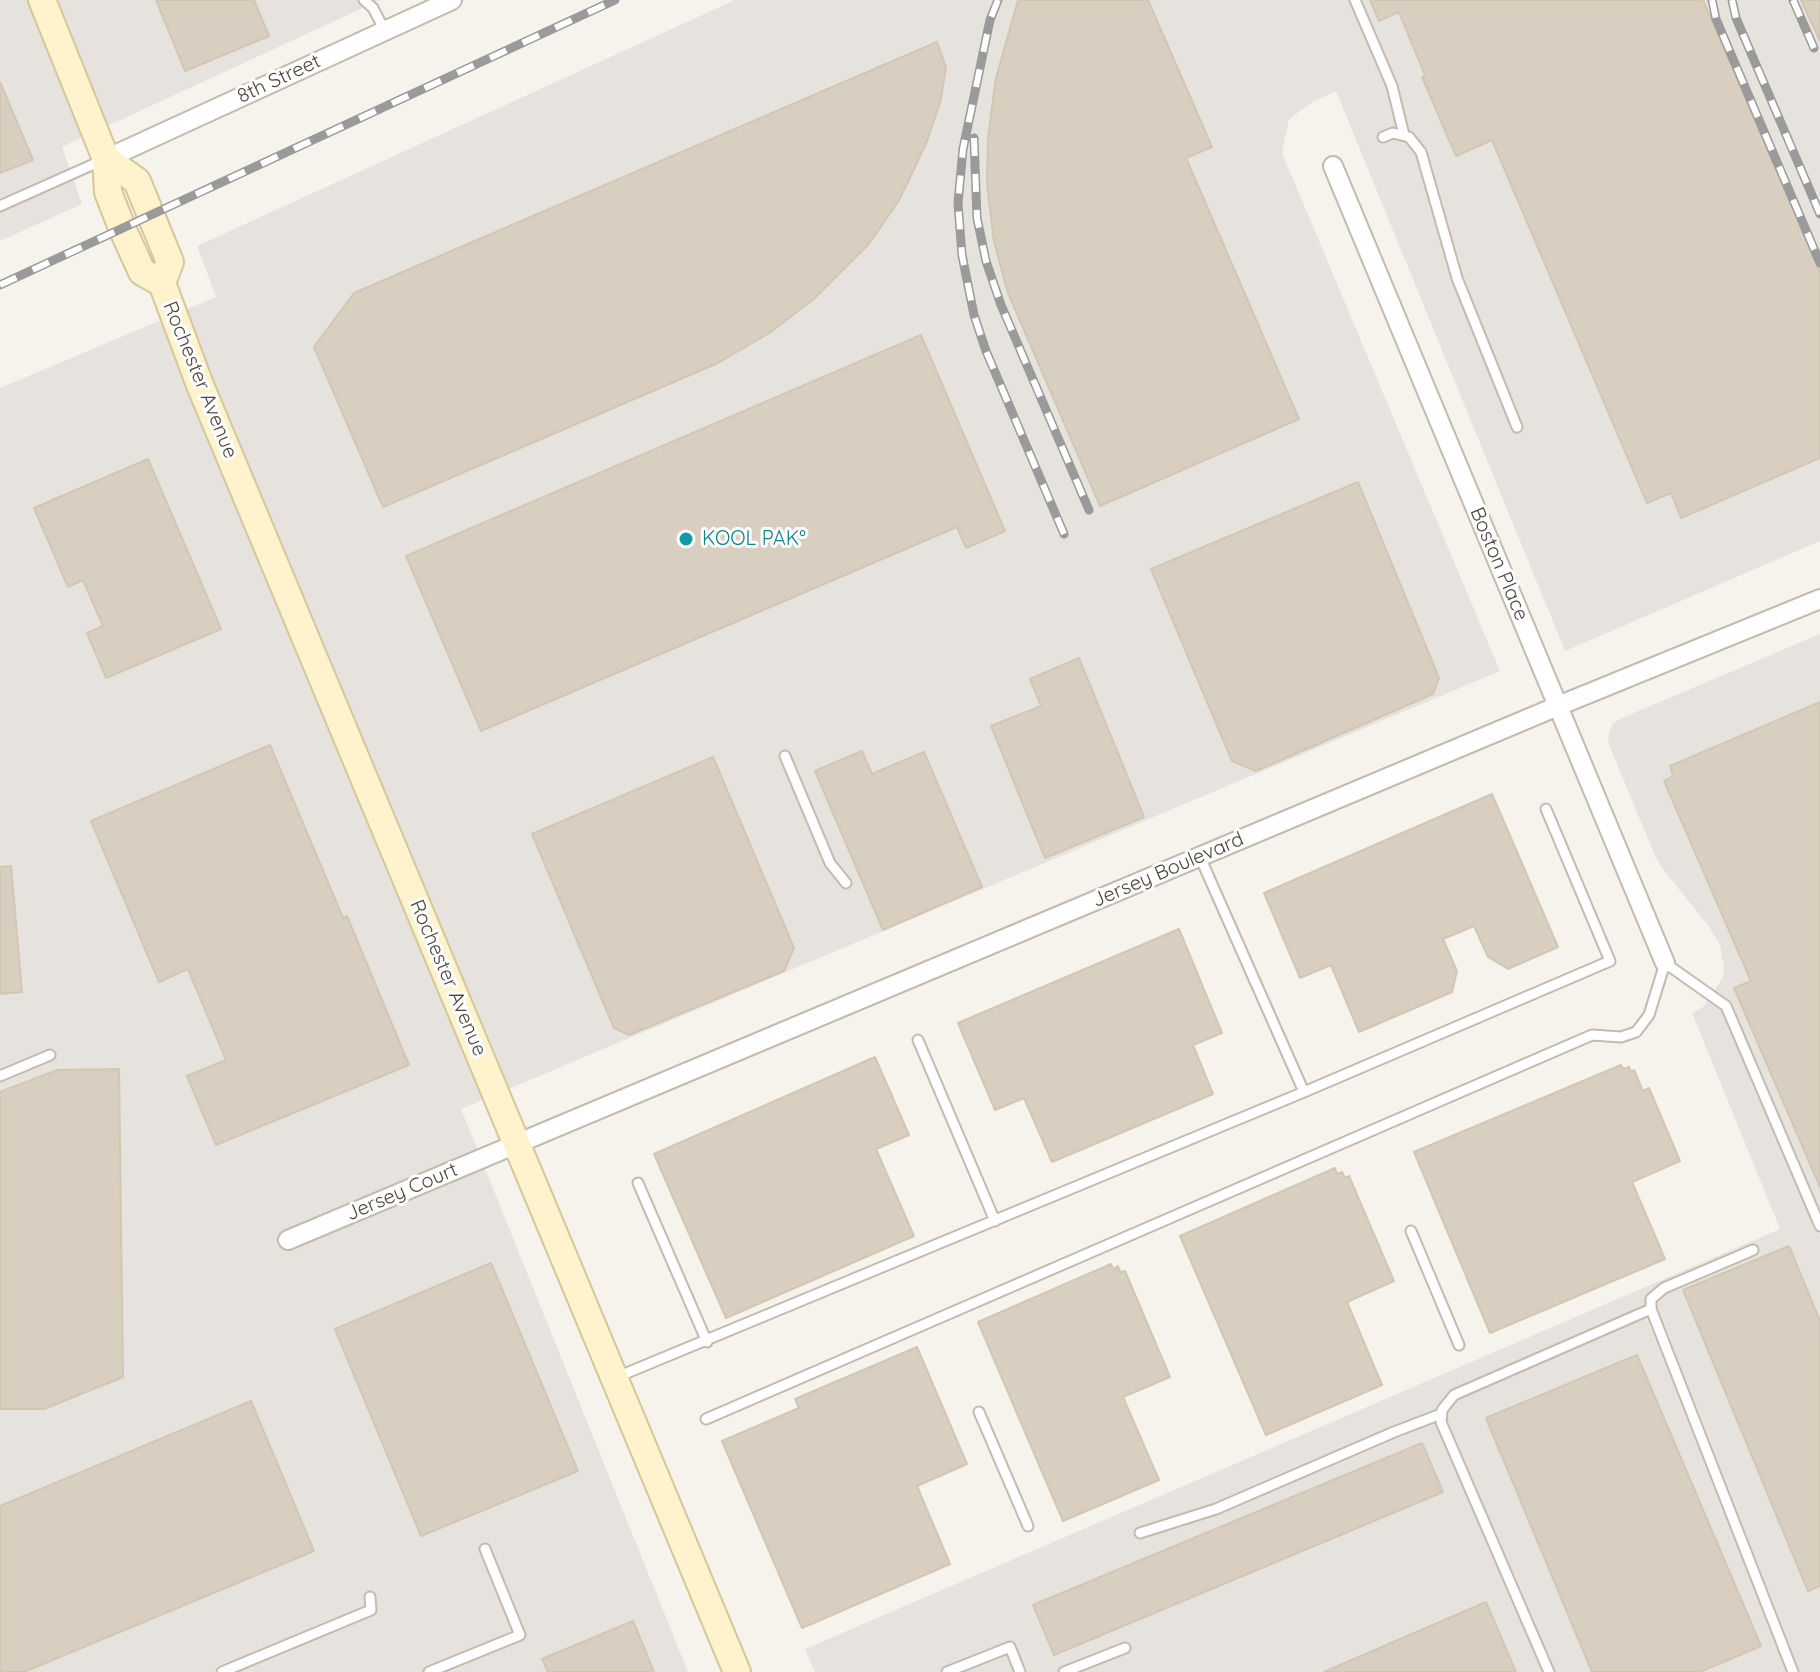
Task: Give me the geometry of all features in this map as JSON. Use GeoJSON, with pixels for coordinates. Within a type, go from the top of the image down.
{"type":"FeatureCollection","features":[{"type":"Feature","properties":{"kind":"main road","name":"Rochester Avenue"},"geometry":{"type":"LineString","coordinates":[[42,0],[106,159],[108,192],[122,228],[142,272],[162,283],[206,399],[737,1672]]}},
{"type":"Feature","properties":{"kind":"street","name":"8th Street"},"geometry":{"type":"LineString","coordinates":[[106,159],[452,0]]}},
{"type":"Feature","properties":{"kind":"street","name":"Boston Place"},"geometry":{"type":"LineString","coordinates":[[1333,166],[1665,963]]}},
{"type":"Feature","properties":{"kind":"street","name":"Jersey Boulevard"},"geometry":{"type":"LineString","coordinates":[[517,1144],[1820,599]]}},
{"type":"Feature","properties":{"kind":"street","name":"Jersey Court"},"geometry":{"type":"LineString","coordinates":[[288,1240],[517,1144]]}},
{"type":"Feature","properties":{"kind":"lane"},"geometry":{"type":"LineString","coordinates":[[364,0],[373,8],[385,31]]}},
{"type":"Feature","properties":{"kind":"lane"},"geometry":{"type":"LineString","coordinates":[[1355,0],[1392,86],[1404,135]]}},
{"type":"Feature","properties":{"kind":"lane"},"geometry":{"type":"LineString","coordinates":[[1383,137],[1393,133],[1404,135],[1421,152],[1457,278],[1517,427]]}},
{"type":"Feature","properties":{"kind":"lane"},"geometry":{"type":"LineString","coordinates":[[0,206],[106,159]]}},
{"type":"Feature","properties":{"kind":"lane"},"geometry":{"type":"LineString","coordinates":[[785,756],[830,863],[846,883]]}},
{"type":"Feature","properties":{"kind":"lane"},"geometry":{"type":"LineString","coordinates":[[614,1378],[707,1342],[1610,961],[1546,809]]}},
{"type":"Feature","properties":{"kind":"lane"},"geometry":{"type":"LineString","coordinates":[[1200,857],[1304,1092]]}},
{"type":"Feature","properties":{"kind":"lane"},"geometry":{"type":"LineString","coordinates":[[706,1419],[1592,1035],[1621,1037],[1636,1032],[1649,1015],[1665,963],[1726,1006],[1820,1226]]}},
{"type":"Feature","properties":{"kind":"lane"},"geometry":{"type":"LineString","coordinates":[[918,1040],[995,1221]]}},
{"type":"Feature","properties":{"kind":"lane"},"geometry":{"type":"LineString","coordinates":[[0,1076],[50,1055]]}},
{"type":"Feature","properties":{"kind":"lane"},"geometry":{"type":"LineString","coordinates":[[638,1183],[707,1342]]}},
{"type":"Feature","properties":{"kind":"lane"},"geometry":{"type":"LineString","coordinates":[[1411,1231],[1459,1345]]}},
{"type":"Feature","properties":{"kind":"lane"},"geometry":{"type":"LineString","coordinates":[[1753,1250],[1664,1288],[1651,1299],[1651,1309],[1793,1672]]}},
{"type":"Feature","properties":{"kind":"lane"},"geometry":{"type":"LineString","coordinates":[[1549,1672],[1441,1422],[1441,1414],[1454,1395],[1651,1309]]}},
{"type":"Feature","properties":{"kind":"lane"},"geometry":{"type":"LineString","coordinates":[[979,1412],[1028,1526]]}},
{"type":"Feature","properties":{"kind":"lane"},"geometry":{"type":"LineString","coordinates":[[1140,1533],[1216,1509],[1441,1414]]}},
{"type":"Feature","properties":{"kind":"lane"},"geometry":{"type":"LineString","coordinates":[[429,1672],[520,1635],[485,1549]]}},
{"type":"Feature","properties":{"kind":"lane"},"geometry":{"type":"LineString","coordinates":[[222,1672],[371,1610],[370,1597]]}},
{"type":"Feature","properties":{"kind":"lane"},"geometry":{"type":"LineString","coordinates":[[947,1672],[1010,1647],[1020,1672]]}},
{"type":"Feature","properties":{"kind":"lane"},"geometry":{"type":"LineString","coordinates":[[1064,1672],[1125,1648]]}},
{"type":"Feature","properties":{"kind":"shaded area"},"geometry":{"type":"Polygon","coordinates":[[[0,0],[380,0],[62,147],[82,204],[0,241],[0,0]]]}},
{"type":"Feature","properties":{"kind":"shaded area"},"geometry":{"type":"Polygon","coordinates":[[[735,0],[1820,0],[1820,541],[1565,651],[1336,91],[1311,103],[1289,119],[1282,153],[1500,671],[461,1109],[688,1672],[0,1672],[0,388],[216,297],[197,246],[735,0]]]}},
{"type":"Feature","properties":{"kind":"shaded area"},"geometry":{"type":"Polygon","coordinates":[[[1820,634],[1820,1672],[815,1672],[805,1649],[1780,1229],[1692,1013],[1703,1007],[1722,979],[1724,969],[1720,945],[1655,856],[1608,742],[1613,723],[1622,718],[1820,634]]]}},
{"type":"Feature","properties":{"kind":"building"},"geometry":{"type":"Polygon","coordinates":[[[156,0],[254,0],[269,36],[185,71],[156,0]]]}},
{"type":"Feature","properties":{"kind":"building"},"geometry":{"type":"Polygon","coordinates":[[[1018,0],[1148,0],[1212,147],[1186,158],[1299,419],[1100,506],[1008,293],[994,242],[987,184],[988,137],[996,78],[1018,0]]]}},
{"type":"Feature","properties":{"kind":"building"},"geometry":{"type":"Polygon","coordinates":[[[1370,0],[1703,0],[1820,272],[1820,458],[1681,518],[1671,493],[1647,503],[1492,140],[1456,156],[1422,77],[1425,75],[1399,12],[1379,21],[1370,0]]]}},
{"type":"Feature","properties":{"kind":"building"},"geometry":{"type":"Polygon","coordinates":[[[1801,0],[1820,0],[1820,41],[1801,0]]]}},
{"type":"Feature","properties":{"kind":"building"},"geometry":{"type":"Polygon","coordinates":[[[937,42],[946,68],[940,103],[907,184],[868,245],[815,298],[771,332],[718,363],[383,507],[314,347],[354,293],[937,42]]]}},
{"type":"Feature","properties":{"kind":"building"},"geometry":{"type":"Polygon","coordinates":[[[0,82],[33,160],[0,173],[0,82]]]}},
{"type":"Feature","properties":{"kind":"building","name":"KOOL PAK°"},"geometry":{"type":"Polygon","coordinates":[[[921,335],[1005,531],[966,548],[957,527],[481,731],[406,556],[921,335]]]}},
{"type":"Feature","properties":{"kind":"building"},"geometry":{"type":"Polygon","coordinates":[[[148,459],[221,629],[106,678],[87,633],[103,626],[83,580],[68,587],[34,508],[148,459]]]}},
{"type":"Feature","properties":{"kind":"building"},"geometry":{"type":"Polygon","coordinates":[[[1358,482],[1439,678],[1433,694],[1256,771],[1232,761],[1151,569],[1358,482]]]}},
{"type":"Feature","properties":{"kind":"building"},"geometry":{"type":"Polygon","coordinates":[[[1079,658],[1144,817],[1045,858],[991,726],[1041,706],[1030,679],[1079,658]]]}},
{"type":"Feature","properties":{"kind":"building"},"geometry":{"type":"Polygon","coordinates":[[[1820,702],[1820,1187],[1734,988],[1751,981],[1664,781],[1673,776],[1670,766],[1820,702]]]}},
{"type":"Feature","properties":{"kind":"building"},"geometry":{"type":"Polygon","coordinates":[[[270,745],[343,918],[347,916],[409,1065],[216,1145],[187,1076],[226,1060],[188,969],[159,982],[91,821],[270,745]]]}},
{"type":"Feature","properties":{"kind":"building"},"geometry":{"type":"Polygon","coordinates":[[[862,751],[872,774],[924,752],[982,887],[883,930],[815,771],[862,751]]]}},
{"type":"Feature","properties":{"kind":"building"},"geometry":{"type":"Polygon","coordinates":[[[713,757],[794,948],[784,971],[629,1035],[614,1028],[532,834],[713,757]]]}},
{"type":"Feature","properties":{"kind":"building"},"geometry":{"type":"Polygon","coordinates":[[[1492,794],[1558,947],[1508,969],[1488,957],[1474,926],[1443,939],[1457,971],[1452,992],[1359,1032],[1331,965],[1300,978],[1264,893],[1492,794]]]}},
{"type":"Feature","properties":{"kind":"building"},"geometry":{"type":"Polygon","coordinates":[[[11,866],[22,992],[0,994],[0,867],[11,866]]]}},
{"type":"Feature","properties":{"kind":"building"},"geometry":{"type":"Polygon","coordinates":[[[1179,929],[1222,1033],[1193,1045],[1213,1094],[1052,1162],[1024,1098],[995,1110],[958,1023],[1179,929]]]}},
{"type":"Feature","properties":{"kind":"building"},"geometry":{"type":"Polygon","coordinates":[[[875,1057],[909,1135],[876,1149],[914,1236],[726,1318],[654,1154],[875,1057]]]}},
{"type":"Feature","properties":{"kind":"building"},"geometry":{"type":"Polygon","coordinates":[[[1621,1065],[1623,1069],[1629,1067],[1631,1072],[1634,1070],[1643,1091],[1649,1088],[1680,1161],[1632,1182],[1665,1259],[1490,1333],[1414,1152],[1621,1065]]]}},
{"type":"Feature","properties":{"kind":"building"},"geometry":{"type":"Polygon","coordinates":[[[119,1069],[123,1377],[44,1409],[0,1409],[0,1092],[57,1070],[119,1069]]]}},
{"type":"Feature","properties":{"kind":"building"},"geometry":{"type":"Polygon","coordinates":[[[1335,1168],[1337,1174],[1342,1172],[1345,1178],[1349,1176],[1394,1281],[1347,1302],[1382,1385],[1266,1435],[1180,1236],[1335,1168]]]}},
{"type":"Feature","properties":{"kind":"building"},"geometry":{"type":"Polygon","coordinates":[[[1789,1246],[1820,1321],[1820,1586],[1808,1591],[1683,1290],[1789,1246]]]}},
{"type":"Feature","properties":{"kind":"building"},"geometry":{"type":"Polygon","coordinates":[[[491,1263],[578,1471],[421,1536],[335,1329],[491,1263]]]}},
{"type":"Feature","properties":{"kind":"building"},"geometry":{"type":"Polygon","coordinates":[[[1111,1264],[1113,1269],[1118,1266],[1120,1272],[1125,1271],[1170,1377],[1123,1397],[1159,1480],[1063,1521],[978,1322],[1111,1264]]]}},
{"type":"Feature","properties":{"kind":"building"},"geometry":{"type":"Polygon","coordinates":[[[917,1347],[967,1464],[917,1486],[950,1564],[802,1628],[722,1441],[799,1408],[795,1399],[917,1347]]]}},
{"type":"Feature","properties":{"kind":"building"},"geometry":{"type":"Polygon","coordinates":[[[1637,1355],[1761,1646],[1700,1672],[1592,1672],[1486,1418],[1637,1355]]]}},
{"type":"Feature","properties":{"kind":"building"},"geometry":{"type":"Polygon","coordinates":[[[251,1401],[314,1551],[24,1672],[0,1672],[0,1506],[251,1401]]]}},
{"type":"Feature","properties":{"kind":"building"},"geometry":{"type":"Polygon","coordinates":[[[1422,1443],[1443,1492],[1054,1655],[1033,1605],[1422,1443]]]}},
{"type":"Feature","properties":{"kind":"building"},"geometry":{"type":"Polygon","coordinates":[[[1486,1602],[1516,1672],[1324,1672],[1486,1602]]]}},
{"type":"Feature","properties":{"kind":"building"},"geometry":{"type":"Polygon","coordinates":[[[633,1621],[654,1672],[548,1672],[542,1659],[633,1621]]]}},
{"type":"Feature","properties":{"kind":"railway"},"geometry":{"type":"LineString","coordinates":[[0,285],[615,0]]}},
{"type":"Feature","properties":{"kind":"railway"},"geometry":{"type":"LineString","coordinates":[[998,0],[990,20],[963,149],[958,203],[962,255],[974,315],[986,351],[1064,534]]}},
{"type":"Feature","properties":{"kind":"railway"},"geometry":{"type":"LineString","coordinates":[[1712,0],[1716,19],[1820,263]]}},
{"type":"Feature","properties":{"kind":"railway"},"geometry":{"type":"LineString","coordinates":[[1732,0],[1736,18],[1820,214]]}},
{"type":"Feature","properties":{"kind":"railway"},"geometry":{"type":"LineString","coordinates":[[1793,0],[1814,48]]}},
{"type":"Feature","properties":{"kind":"railway"},"geometry":{"type":"LineString","coordinates":[[974,138],[977,218],[986,261],[1001,305],[1089,510]]}},
{"type":"Feature","properties":{"kind":"place","name":"KOOL PAK°"},"geometry":{"type":"Point","coordinates":[686,539]}}]}
